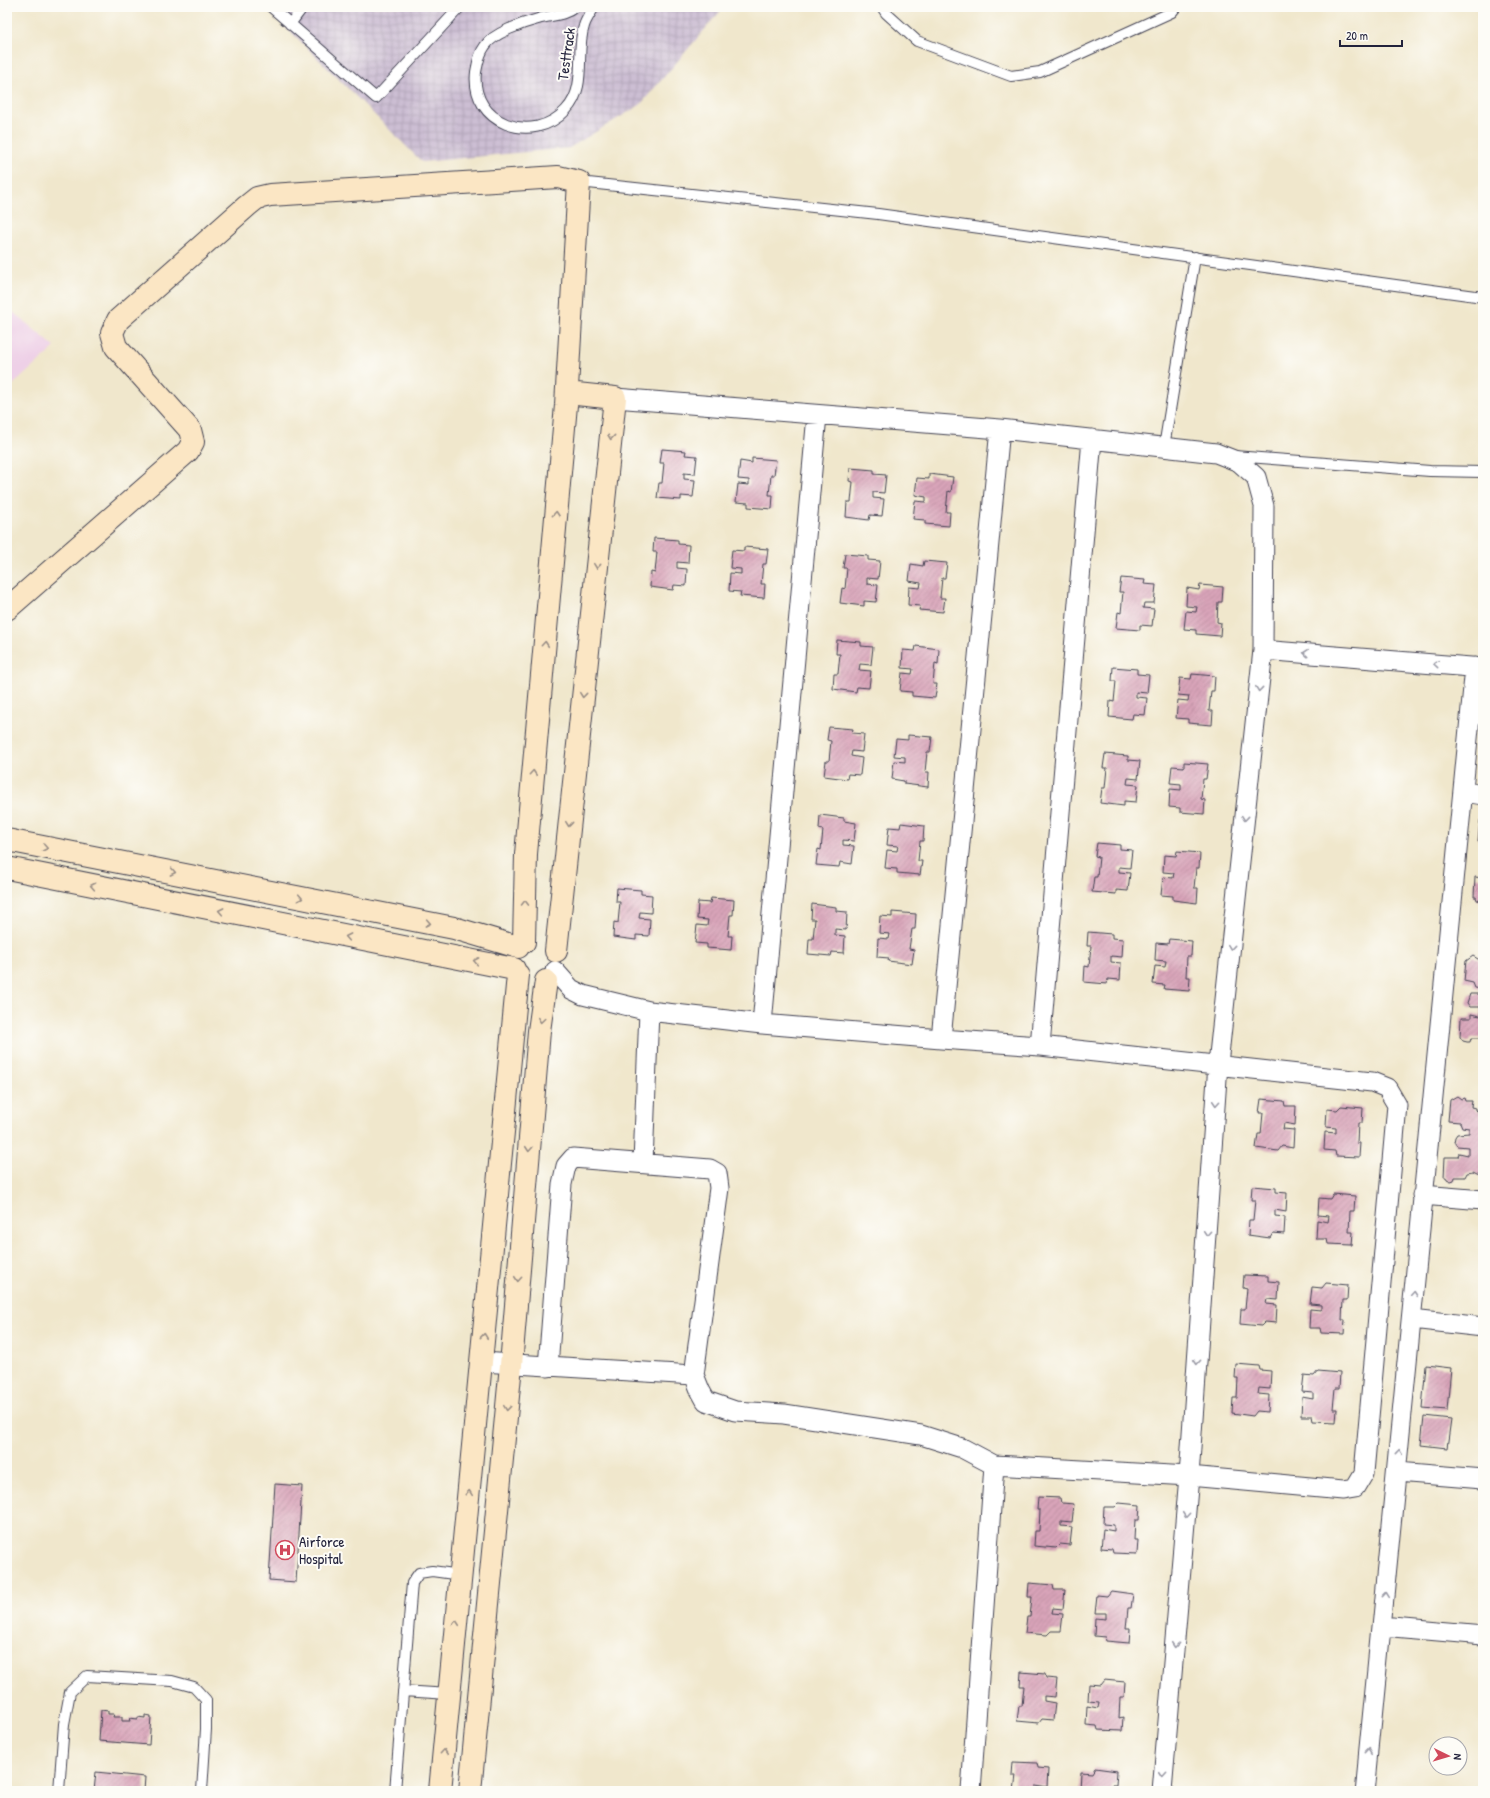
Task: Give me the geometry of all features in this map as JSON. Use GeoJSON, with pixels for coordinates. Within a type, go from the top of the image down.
{"type":"FeatureCollection","features":[{"type":"Feature","properties":{"kind":"street"},"geometry":{"type":"LineString","coordinates":[[7,609],[188,451],[193,442],[190,430],[116,347],[112,333],[118,320],[257,198],[270,195],[558,177],[579,182],[567,393],[526,854],[521,944]]}},
{"type":"Feature","properties":{"kind":"street"},"geometry":{"type":"LineString","coordinates":[[567,393],[817,415],[1000,429],[1216,453],[1239,462],[1256,477],[1264,506],[1263,650],[1218,1064],[1189,1476],[1162,1791]]}},
{"type":"Feature","properties":{"kind":"street"},"geometry":{"type":"LineString","coordinates":[[470,1791],[511,1365],[539,1031],[552,968],[615,398]]}},
{"type":"Feature","properties":{"kind":"street"},"geometry":{"type":"LineString","coordinates":[[762,1024],[817,415]]}},
{"type":"Feature","properties":{"kind":"street"},"geometry":{"type":"LineString","coordinates":[[941,1039],[1000,429]]}},
{"type":"Feature","properties":{"kind":"street"},"geometry":{"type":"LineString","coordinates":[[1040,1046],[1092,439]]}},
{"type":"Feature","properties":{"kind":"street"},"geometry":{"type":"LineString","coordinates":[[1263,650],[1479,667],[1464,792],[1422,1195],[1412,1319],[1365,1791]]}},
{"type":"Feature","properties":{"kind":"street"},"geometry":{"type":"LineString","coordinates":[[1464,792],[1483,795]]}},
{"type":"Feature","properties":{"kind":"street"},"geometry":{"type":"LineString","coordinates":[[7,840],[454,928],[521,944]]}},
{"type":"Feature","properties":{"kind":"street"},"geometry":{"type":"LineString","coordinates":[[7,868],[516,972],[531,983],[539,983],[552,968],[552,945],[538,938],[531,939],[521,944],[514,953],[516,972],[440,1791]]}},
{"type":"Feature","properties":{"kind":"street"},"geometry":{"type":"LineString","coordinates":[[548,1367],[562,1184],[566,1166],[573,1158],[710,1169],[716,1173],[719,1188],[694,1374],[706,1401],[735,1411],[784,1414],[921,1435],[962,1448],[994,1465],[1189,1476],[1342,1490],[1355,1488],[1364,1473],[1397,1105],[1387,1088],[1372,1082],[1218,1064],[1040,1046],[762,1024],[650,1011],[583,995],[571,989],[552,968]]}},
{"type":"Feature","properties":{"kind":"street"},"geometry":{"type":"LineString","coordinates":[[643,1163],[650,1011]]}},
{"type":"Feature","properties":{"kind":"street"},"geometry":{"type":"LineString","coordinates":[[1422,1195],[1483,1200]]}},
{"type":"Feature","properties":{"kind":"street"},"geometry":{"type":"LineString","coordinates":[[1412,1319],[1483,1327]]}},
{"type":"Feature","properties":{"kind":"street"},"geometry":{"type":"LineString","coordinates":[[481,1362],[511,1365],[694,1374]]}},
{"type":"Feature","properties":{"kind":"street"},"geometry":{"type":"LineString","coordinates":[[971,1791],[994,1465]]}},
{"type":"Feature","properties":{"kind":"street"},"geometry":{"type":"LineString","coordinates":[[1397,1472],[1483,1479]]}},
{"type":"Feature","properties":{"kind":"street"},"geometry":{"type":"LineString","coordinates":[[1382,1626],[1483,1635]]}},
{"type":"Feature","properties":{"kind":"lane"},"geometry":{"type":"LineString","coordinates":[[271,7],[376,98],[460,7]]}},
{"type":"Feature","properties":{"kind":"lane"},"geometry":{"type":"LineString","coordinates":[[290,24],[304,7]]}},
{"type":"Feature","properties":{"kind":"lane","name":"Testtrack"},"geometry":{"type":"LineString","coordinates":[[575,7],[553,17],[539,18],[506,30],[485,45],[478,58],[475,84],[485,108],[495,119],[507,125],[523,127],[536,126],[557,118],[567,110],[574,97],[580,77],[584,26],[594,7]]}},
{"type":"Feature","properties":{"kind":"lane"},"geometry":{"type":"LineString","coordinates":[[882,7],[886,13],[917,41],[1011,76],[1040,72],[1172,12],[1176,7]]}},
{"type":"Feature","properties":{"kind":"lane"},"geometry":{"type":"LineString","coordinates":[[579,182],[878,214],[1483,297]]}},
{"type":"Feature","properties":{"kind":"lane"},"geometry":{"type":"LineString","coordinates":[[1164,447],[1195,257]]}},
{"type":"Feature","properties":{"kind":"lane"},"geometry":{"type":"LineString","coordinates":[[1220,454],[1430,471],[1483,472]]}},
{"type":"Feature","properties":{"kind":"lane"},"geometry":{"type":"LineString","coordinates":[[395,1791],[412,1583],[420,1572],[432,1571],[461,1575]]}},
{"type":"Feature","properties":{"kind":"lane"},"geometry":{"type":"LineString","coordinates":[[59,1791],[64,1724],[70,1692],[87,1676],[172,1681],[194,1688],[206,1700],[206,1730],[202,1791]]}},
{"type":"Feature","properties":{"kind":"lane"},"geometry":{"type":"LineString","coordinates":[[403,1691],[449,1694]]}},
{"type":"Feature","properties":{"kind":"shaded area"},"geometry":{"type":"Polygon","coordinates":[[[266,7],[724,7],[640,105],[569,148],[422,162],[266,7]]]}},
{"type":"Feature","properties":{"kind":"shaded area"},"geometry":{"type":"Polygon","coordinates":[[[7,307],[55,347],[7,390],[7,307]]]}},
{"type":"Feature","properties":{"kind":"building"},"geometry":{"type":"Polygon","coordinates":[[[662,449],[686,451],[685,455],[697,456],[695,474],[684,473],[684,479],[695,480],[693,497],[681,496],[681,500],[657,498],[659,483],[662,483],[664,463],[660,463],[662,449]]]}},
{"type":"Feature","properties":{"kind":"building"},"geometry":{"type":"Polygon","coordinates":[[[752,458],[776,460],[774,475],[771,475],[769,495],[773,495],[772,509],[748,507],[748,503],[736,502],[738,484],[749,485],[749,480],[738,479],[740,461],[752,463],[752,458]]]}},
{"type":"Feature","properties":{"kind":"building"},"geometry":{"type":"Polygon","coordinates":[[[850,468],[874,470],[874,474],[886,475],[884,493],[873,492],[873,498],[884,499],[882,516],[870,515],[869,520],[846,517],[847,502],[851,502],[853,482],[849,481],[850,468]]]}},
{"type":"Feature","properties":{"kind":"building"},"geometry":{"type":"Polygon","coordinates":[[[929,474],[953,477],[951,492],[948,491],[946,512],[950,512],[949,526],[925,524],[925,520],[913,519],[915,501],[926,502],[926,497],[915,495],[917,478],[929,479],[929,474]]]}},
{"type":"Feature","properties":{"kind":"building"},"geometry":{"type":"Polygon","coordinates":[[[654,538],[678,540],[678,544],[689,545],[688,563],[677,562],[677,568],[687,569],[686,586],[674,585],[673,590],[650,587],[651,572],[655,573],[657,552],[653,552],[654,538]]]}},
{"type":"Feature","properties":{"kind":"building"},"geometry":{"type":"Polygon","coordinates":[[[744,547],[768,549],[766,564],[763,564],[761,584],[765,584],[764,598],[740,596],[741,592],[729,591],[730,573],[741,574],[741,569],[730,568],[732,550],[744,551],[744,547]]]}},
{"type":"Feature","properties":{"kind":"building"},"geometry":{"type":"Polygon","coordinates":[[[845,554],[868,556],[868,560],[880,561],[878,579],[867,578],[867,584],[878,585],[876,602],[864,601],[864,606],[840,603],[842,588],[845,589],[847,568],[843,568],[845,554]]]}},
{"type":"Feature","properties":{"kind":"building"},"geometry":{"type":"Polygon","coordinates":[[[924,561],[947,563],[945,578],[942,578],[940,598],[945,598],[943,612],[919,610],[920,606],[908,605],[909,587],[920,588],[921,583],[909,581],[911,564],[923,566],[924,561]]]}},
{"type":"Feature","properties":{"kind":"building"},"geometry":{"type":"Polygon","coordinates":[[[1121,578],[1145,580],[1144,584],[1156,585],[1154,603],[1144,603],[1143,608],[1154,609],[1152,626],[1140,625],[1140,630],[1116,628],[1118,612],[1121,613],[1123,592],[1119,592],[1121,578]]]}},
{"type":"Feature","properties":{"kind":"building"},"geometry":{"type":"Polygon","coordinates":[[[1200,585],[1223,587],[1222,602],[1218,602],[1217,622],[1221,623],[1220,636],[1196,634],[1196,630],[1184,629],[1186,611],[1196,612],[1197,607],[1186,606],[1187,588],[1199,590],[1200,585]]]}},
{"type":"Feature","properties":{"kind":"building"},"geometry":{"type":"Polygon","coordinates":[[[837,640],[861,642],[861,646],[873,647],[871,665],[860,664],[859,670],[871,671],[869,688],[857,687],[856,692],[833,689],[834,674],[838,674],[840,654],[836,654],[837,640]]]}},
{"type":"Feature","properties":{"kind":"building"},"geometry":{"type":"Polygon","coordinates":[[[916,646],[939,649],[938,664],[935,663],[933,684],[937,684],[935,698],[912,696],[912,692],[900,691],[902,673],[912,674],[913,669],[902,668],[903,650],[915,651],[916,646]]]}},
{"type":"Feature","properties":{"kind":"building"},"geometry":{"type":"Polygon","coordinates":[[[1113,667],[1137,669],[1137,674],[1149,675],[1147,693],[1136,692],[1136,697],[1147,698],[1145,715],[1133,714],[1132,719],[1109,717],[1110,701],[1114,702],[1116,681],[1112,681],[1113,667]]]}},
{"type":"Feature","properties":{"kind":"building"},"geometry":{"type":"Polygon","coordinates":[[[1192,674],[1215,676],[1214,691],[1211,691],[1209,711],[1213,711],[1212,725],[1188,723],[1188,719],[1176,718],[1178,700],[1188,701],[1189,696],[1178,695],[1180,678],[1191,679],[1192,674]]]}},
{"type":"Feature","properties":{"kind":"building"},"geometry":{"type":"Polygon","coordinates":[[[829,727],[853,729],[852,733],[864,734],[862,752],[852,751],[851,756],[862,758],[860,775],[848,774],[847,779],[824,776],[826,761],[829,761],[831,741],[827,740],[829,727]]]}},
{"type":"Feature","properties":{"kind":"building"},"geometry":{"type":"Polygon","coordinates":[[[908,735],[932,737],[930,752],[927,752],[925,772],[929,772],[928,787],[904,784],[904,781],[892,779],[894,761],[905,762],[905,757],[894,756],[896,739],[908,740],[908,735]]]}},
{"type":"Feature","properties":{"kind":"building"},"geometry":{"type":"Polygon","coordinates":[[[1105,754],[1128,756],[1128,760],[1140,761],[1138,779],[1128,778],[1127,784],[1138,785],[1136,802],[1124,801],[1124,806],[1100,803],[1102,788],[1105,788],[1107,768],[1103,768],[1105,754]]]}},
{"type":"Feature","properties":{"kind":"building"},"geometry":{"type":"Polygon","coordinates":[[[1184,762],[1208,764],[1206,779],[1203,779],[1201,799],[1205,800],[1204,814],[1180,812],[1180,808],[1169,807],[1170,789],[1181,790],[1181,784],[1170,783],[1172,766],[1184,767],[1184,762]]]}},
{"type":"Feature","properties":{"kind":"building"},"geometry":{"type":"Polygon","coordinates":[[[820,815],[844,818],[844,821],[856,823],[854,841],[843,840],[843,845],[854,846],[852,864],[840,862],[839,867],[816,865],[818,849],[821,850],[823,830],[819,829],[820,815]]]}},
{"type":"Feature","properties":{"kind":"building"},"geometry":{"type":"Polygon","coordinates":[[[1483,817],[1483,842],[1478,841],[1480,820],[1483,817]]]}},
{"type":"Feature","properties":{"kind":"building"},"geometry":{"type":"Polygon","coordinates":[[[901,823],[924,826],[923,841],[920,841],[918,861],[922,861],[920,875],[897,873],[897,869],[885,868],[887,850],[897,851],[898,846],[887,845],[889,827],[900,828],[901,823]]]}},
{"type":"Feature","properties":{"kind":"building"},"geometry":{"type":"Polygon","coordinates":[[[1097,843],[1120,845],[1120,849],[1132,850],[1130,868],[1119,867],[1119,872],[1130,873],[1128,891],[1116,890],[1116,894],[1092,892],[1094,877],[1097,877],[1099,857],[1095,856],[1097,843]]]}},
{"type":"Feature","properties":{"kind":"building"},"geometry":{"type":"Polygon","coordinates":[[[1177,851],[1200,853],[1199,868],[1196,868],[1194,888],[1198,888],[1197,903],[1173,900],[1173,896],[1161,895],[1163,877],[1173,878],[1174,873],[1163,872],[1164,855],[1176,856],[1177,851]]]}},
{"type":"Feature","properties":{"kind":"building"},"geometry":{"type":"Polygon","coordinates":[[[1475,877],[1483,878],[1483,901],[1477,900],[1476,897],[1474,897],[1475,877]]]}},
{"type":"Feature","properties":{"kind":"building"},"geometry":{"type":"Polygon","coordinates":[[[617,888],[641,890],[641,894],[652,895],[651,913],[640,912],[639,918],[650,919],[649,936],[636,935],[636,940],[613,937],[614,922],[618,923],[620,902],[616,902],[617,888]]]}},
{"type":"Feature","properties":{"kind":"building"},"geometry":{"type":"Polygon","coordinates":[[[711,898],[734,900],[733,915],[730,915],[728,936],[732,936],[731,950],[707,948],[707,944],[695,943],[697,925],[707,926],[708,920],[697,919],[698,902],[710,903],[711,898]]]}},
{"type":"Feature","properties":{"kind":"building"},"geometry":{"type":"Polygon","coordinates":[[[812,904],[836,907],[836,911],[847,912],[846,930],[835,929],[835,935],[845,936],[844,953],[832,952],[831,956],[808,954],[809,939],[813,939],[815,919],[811,919],[812,904]]]}},
{"type":"Feature","properties":{"kind":"building"},"geometry":{"type":"Polygon","coordinates":[[[892,912],[916,914],[915,929],[912,929],[909,949],[914,950],[912,964],[888,961],[889,958],[877,957],[878,938],[889,939],[890,934],[879,933],[880,916],[892,917],[892,912]]]}},
{"type":"Feature","properties":{"kind":"building"},"geometry":{"type":"Polygon","coordinates":[[[1088,932],[1112,934],[1112,938],[1123,939],[1122,957],[1111,956],[1111,962],[1121,963],[1120,980],[1108,979],[1107,984],[1084,982],[1085,966],[1089,967],[1091,946],[1087,946],[1088,932]]]}},
{"type":"Feature","properties":{"kind":"building"},"geometry":{"type":"Polygon","coordinates":[[[1169,939],[1192,941],[1191,956],[1187,956],[1186,977],[1190,977],[1189,991],[1164,989],[1165,985],[1153,984],[1155,966],[1165,967],[1166,961],[1155,960],[1156,943],[1168,944],[1169,939]]]}},
{"type":"Feature","properties":{"kind":"building"},"geometry":{"type":"Polygon","coordinates":[[[1473,956],[1483,962],[1483,1033],[1481,1038],[1471,1038],[1470,1042],[1467,1042],[1463,1041],[1460,1037],[1461,1018],[1471,1018],[1471,1014],[1480,1016],[1481,1007],[1470,1007],[1467,1003],[1470,994],[1481,994],[1482,989],[1475,988],[1473,983],[1464,981],[1466,961],[1473,956]]]}},
{"type":"Feature","properties":{"kind":"building"},"geometry":{"type":"Polygon","coordinates":[[[1457,1096],[1461,1099],[1464,1098],[1465,1101],[1472,1101],[1471,1107],[1475,1108],[1478,1112],[1483,1110],[1483,1177],[1473,1172],[1467,1173],[1465,1177],[1455,1177],[1454,1181],[1451,1182],[1444,1177],[1445,1157],[1458,1157],[1459,1153],[1468,1155],[1468,1147],[1457,1146],[1454,1142],[1457,1134],[1469,1133],[1469,1128],[1462,1127],[1460,1122],[1448,1121],[1450,1100],[1457,1096]]]}},
{"type":"Feature","properties":{"kind":"building"},"geometry":{"type":"Polygon","coordinates":[[[1261,1099],[1284,1101],[1285,1106],[1296,1106],[1295,1125],[1284,1123],[1283,1129],[1294,1130],[1293,1148],[1282,1146],[1278,1151],[1256,1148],[1258,1134],[1261,1134],[1263,1113],[1259,1113],[1261,1099]]]}},
{"type":"Feature","properties":{"kind":"building"},"geometry":{"type":"Polygon","coordinates":[[[1341,1106],[1363,1108],[1362,1123],[1358,1123],[1357,1143],[1360,1143],[1359,1157],[1336,1156],[1335,1151],[1324,1150],[1325,1132],[1336,1133],[1336,1128],[1326,1127],[1327,1109],[1337,1110],[1341,1106]]]}},
{"type":"Feature","properties":{"kind":"building"},"geometry":{"type":"Polygon","coordinates":[[[1252,1186],[1276,1188],[1276,1192],[1287,1193],[1286,1212],[1275,1210],[1275,1216],[1285,1217],[1284,1234],[1273,1233],[1270,1238],[1248,1235],[1249,1220],[1253,1220],[1255,1200],[1251,1200],[1252,1186]]]}},
{"type":"Feature","properties":{"kind":"building"},"geometry":{"type":"Polygon","coordinates":[[[1333,1194],[1355,1196],[1354,1211],[1350,1211],[1349,1232],[1353,1232],[1352,1245],[1328,1244],[1327,1239],[1316,1239],[1317,1220],[1328,1222],[1329,1216],[1318,1215],[1319,1198],[1330,1199],[1333,1194]]]}},
{"type":"Feature","properties":{"kind":"building"},"geometry":{"type":"Polygon","coordinates":[[[1244,1275],[1268,1276],[1268,1281],[1279,1282],[1278,1300],[1267,1299],[1266,1304],[1277,1305],[1276,1323],[1265,1322],[1261,1326],[1240,1324],[1241,1309],[1245,1309],[1247,1289],[1243,1288],[1244,1275]]]}},
{"type":"Feature","properties":{"kind":"building"},"geometry":{"type":"Polygon","coordinates":[[[1326,1283],[1348,1285],[1347,1300],[1343,1300],[1342,1320],[1345,1320],[1344,1334],[1321,1333],[1320,1328],[1309,1328],[1310,1309],[1321,1310],[1321,1305],[1310,1304],[1312,1287],[1322,1288],[1326,1283]]]}},
{"type":"Feature","properties":{"kind":"building"},"geometry":{"type":"Polygon","coordinates":[[[1236,1364],[1259,1366],[1260,1370],[1271,1371],[1270,1389],[1259,1388],[1258,1394],[1269,1395],[1268,1412],[1257,1411],[1253,1416],[1232,1413],[1233,1398],[1237,1398],[1238,1378],[1235,1378],[1236,1364]]]}},
{"type":"Feature","properties":{"kind":"building"},"geometry":{"type":"Polygon","coordinates":[[[1426,1365],[1451,1368],[1447,1410],[1422,1408],[1426,1365]]]}},
{"type":"Feature","properties":{"kind":"building"},"geometry":{"type":"Polygon","coordinates":[[[1318,1371],[1340,1373],[1339,1388],[1335,1388],[1333,1409],[1337,1409],[1336,1422],[1313,1421],[1312,1416],[1301,1416],[1302,1397],[1313,1399],[1313,1393],[1302,1392],[1304,1375],[1314,1376],[1318,1371]]]}},
{"type":"Feature","properties":{"kind":"building"},"geometry":{"type":"Polygon","coordinates":[[[1424,1416],[1451,1419],[1447,1448],[1421,1445],[1424,1416]]]}},
{"type":"Feature","properties":{"kind":"building"},"geometry":{"type":"Polygon","coordinates":[[[275,1484],[302,1486],[296,1582],[269,1580],[275,1484]]]}},
{"type":"Feature","properties":{"kind":"building"},"geometry":{"type":"Polygon","coordinates":[[[1038,1497],[1061,1498],[1062,1503],[1074,1504],[1072,1522],[1061,1521],[1061,1526],[1072,1527],[1070,1545],[1060,1544],[1056,1548],[1034,1546],[1035,1531],[1039,1531],[1040,1510],[1037,1510],[1038,1497]]]}},
{"type":"Feature","properties":{"kind":"building"},"geometry":{"type":"Polygon","coordinates":[[[1119,1503],[1140,1505],[1139,1520],[1135,1520],[1134,1540],[1138,1540],[1137,1554],[1113,1553],[1112,1549],[1101,1548],[1103,1529],[1114,1531],[1114,1525],[1103,1524],[1104,1507],[1115,1507],[1119,1503]]]}},
{"type":"Feature","properties":{"kind":"building"},"geometry":{"type":"Polygon","coordinates":[[[1029,1583],[1053,1585],[1054,1590],[1065,1590],[1063,1609],[1053,1608],[1052,1613],[1063,1614],[1061,1631],[1051,1631],[1047,1635],[1025,1633],[1027,1617],[1030,1617],[1032,1597],[1028,1597],[1029,1583]]]}},
{"type":"Feature","properties":{"kind":"building"},"geometry":{"type":"Polygon","coordinates":[[[1111,1591],[1133,1594],[1131,1608],[1128,1608],[1126,1629],[1130,1629],[1129,1643],[1106,1641],[1105,1637],[1094,1636],[1095,1618],[1106,1619],[1106,1613],[1095,1613],[1097,1595],[1107,1596],[1111,1591]]]}},
{"type":"Feature","properties":{"kind":"building"},"geometry":{"type":"Polygon","coordinates":[[[1021,1672],[1045,1674],[1046,1678],[1057,1679],[1055,1697],[1044,1696],[1044,1701],[1055,1703],[1053,1720],[1042,1719],[1039,1723],[1017,1721],[1019,1706],[1022,1706],[1024,1686],[1020,1686],[1021,1672]]]}},
{"type":"Feature","properties":{"kind":"building"},"geometry":{"type":"Polygon","coordinates":[[[1104,1680],[1125,1682],[1124,1697],[1120,1697],[1119,1718],[1123,1717],[1122,1731],[1098,1730],[1097,1726],[1086,1725],[1087,1706],[1098,1708],[1099,1702],[1088,1701],[1089,1684],[1100,1685],[1104,1680]]]}},
{"type":"Feature","properties":{"kind":"building"},"geometry":{"type":"Polygon","coordinates":[[[101,1710],[108,1711],[108,1714],[114,1714],[113,1717],[122,1717],[122,1721],[130,1721],[129,1718],[145,1718],[145,1715],[151,1716],[149,1745],[99,1741],[101,1710]]]}},
{"type":"Feature","properties":{"kind":"building"},"geometry":{"type":"Polygon","coordinates":[[[1013,1762],[1037,1763],[1038,1768],[1048,1769],[1047,1787],[1036,1785],[1036,1791],[1014,1791],[1016,1775],[1012,1775],[1013,1762]]]}},
{"type":"Feature","properties":{"kind":"building"},"geometry":{"type":"Polygon","coordinates":[[[1095,1768],[1117,1771],[1116,1785],[1112,1785],[1112,1791],[1080,1790],[1081,1772],[1092,1773],[1095,1768]]]}},
{"type":"Feature","properties":{"kind":"building"},"geometry":{"type":"Polygon","coordinates":[[[96,1772],[145,1777],[144,1791],[94,1791],[96,1772]]]}},
{"type":"Feature","properties":{"kind":"place","name":"Airforce Hospital"},"geometry":{"type":"Point","coordinates":[285,1550]}}]}
